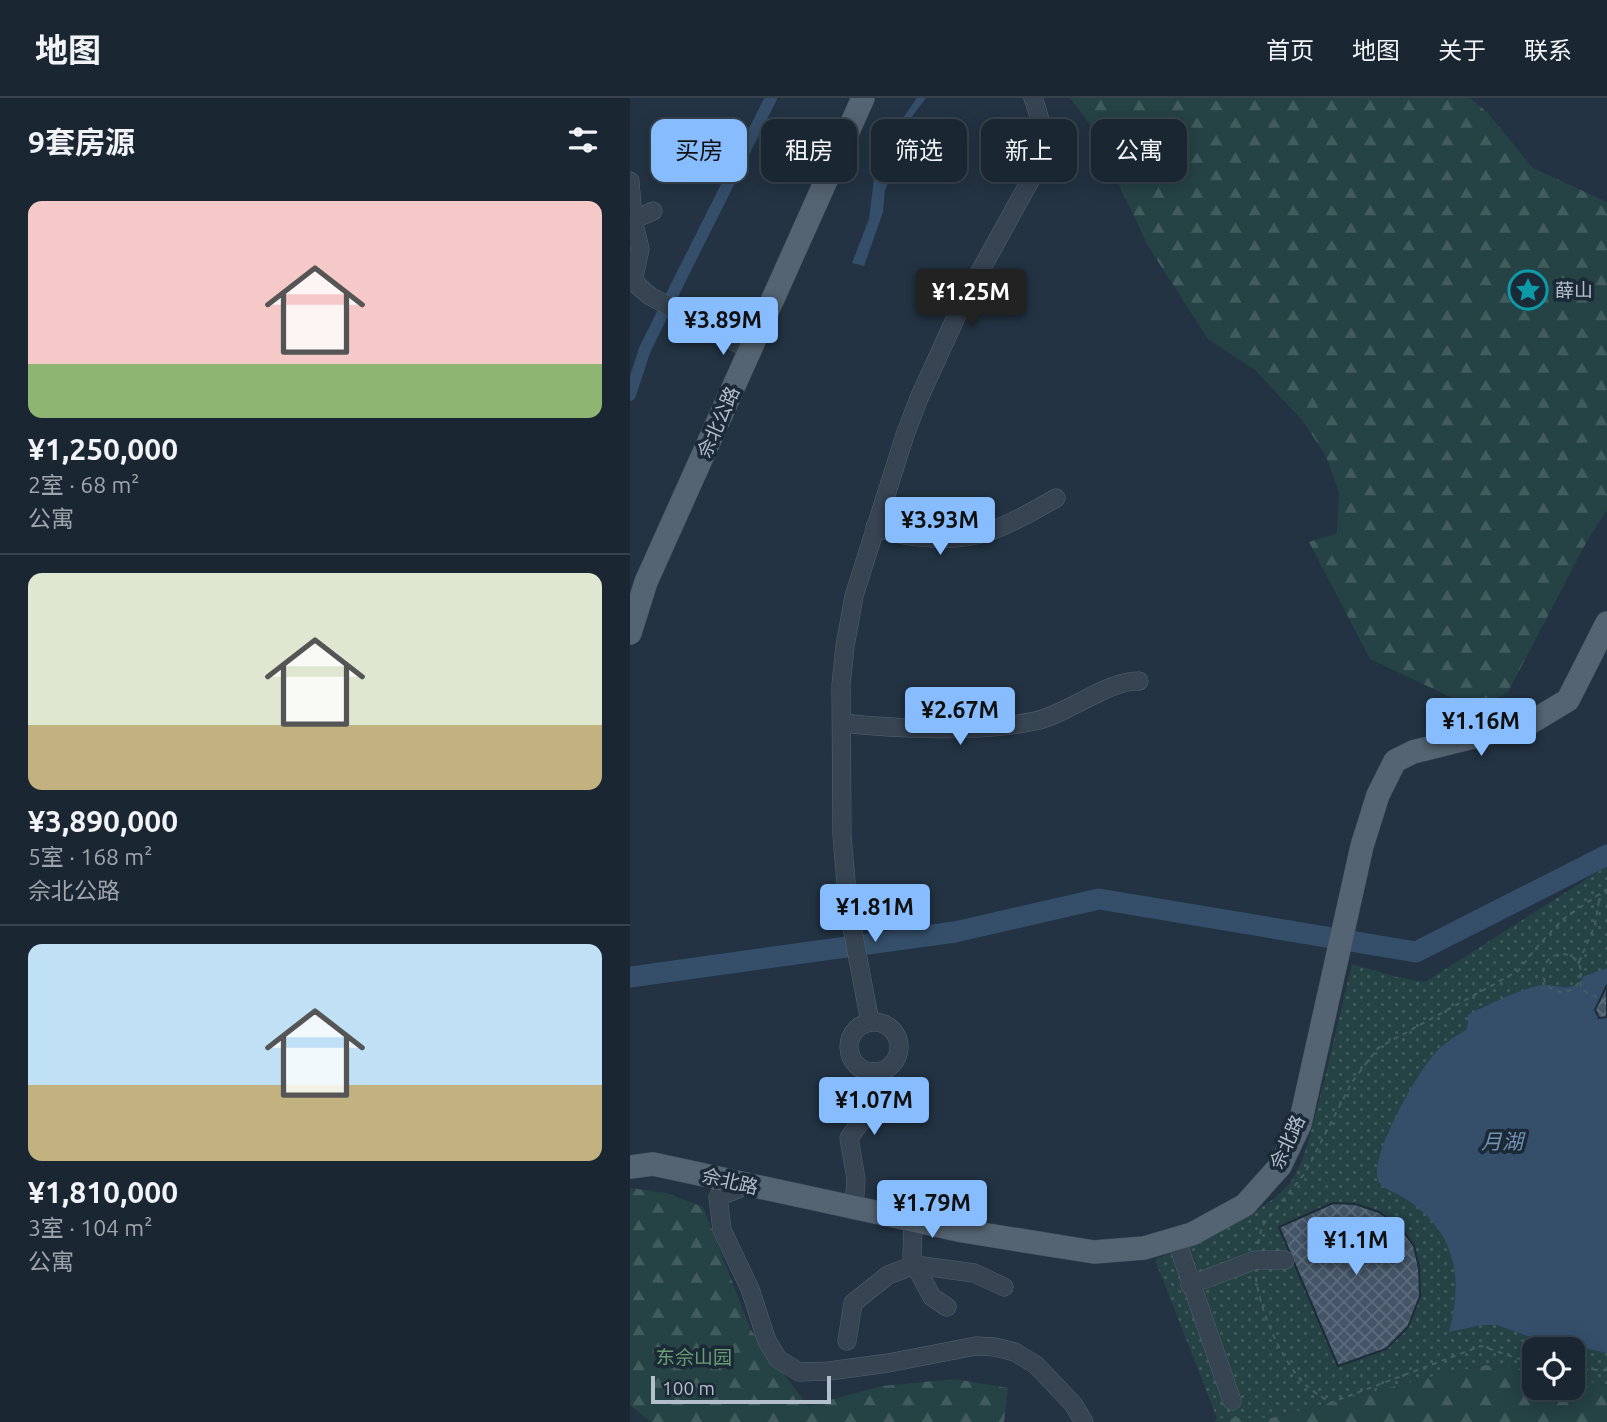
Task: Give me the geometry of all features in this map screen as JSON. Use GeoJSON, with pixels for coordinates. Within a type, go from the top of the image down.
{"type":"FeatureCollection","features":[{"type":"Feature","properties":{"kind":"main road","name":"佘北公路"},"geometry":{"type":"LineString","coordinates":[[630,632],[646,582],[863,98]]}},
{"type":"Feature","properties":{"kind":"main road","name":"佘北路"},"geometry":{"type":"LineString","coordinates":[[630,1167],[653,1164],[963,1231],[1094,1252],[1144,1248],[1176,1239],[1192,1234],[1245,1205],[1280,1166],[1300,1124],[1362,846],[1378,795],[1395,761],[1413,752],[1530,723],[1568,700],[1607,623]]}},
{"type":"Feature","properties":{"kind":"street"},"geometry":{"type":"LineString","coordinates":[[870,1022],[848,906],[842,835],[845,646],[854,596],[905,435],[962,304],[1042,153],[1044,139],[1033,98]]}},
{"type":"Feature","properties":{"kind":"street"},"geometry":{"type":"LineString","coordinates":[[630,181],[631,220],[640,249],[634,277],[637,285],[650,296],[750,350]]}},
{"type":"Feature","properties":{"kind":"street"},"geometry":{"type":"LineString","coordinates":[[631,220],[653,211]]}},
{"type":"Feature","properties":{"kind":"street"},"geometry":{"type":"LineString","coordinates":[[875,527],[903,534],[943,537],[985,533],[1004,526],[1056,498]]}},
{"type":"Feature","properties":{"kind":"street"},"geometry":{"type":"LineString","coordinates":[[842,723],[908,727],[1007,726],[1036,721],[1103,691],[1139,681]]}},
{"type":"Feature","properties":{"kind":"street"},"geometry":{"type":"LineString","coordinates":[[870,1022],[880,1022],[891,1028],[898,1040],[898,1055],[890,1065],[873,1072],[856,1064],[850,1054],[849,1043],[852,1033],[859,1026],[870,1022]]}},
{"type":"Feature","properties":{"kind":"street"},"geometry":{"type":"LineString","coordinates":[[854,1208],[856,1179],[849,1139],[874,1104],[877,1091],[873,1072]]}},
{"type":"Feature","properties":{"kind":"street"},"geometry":{"type":"LineString","coordinates":[[748,1185],[718,1197],[722,1230],[750,1289],[767,1341],[778,1359],[799,1372],[829,1371],[976,1346],[995,1346],[1015,1352],[1037,1364],[1073,1404],[1084,1422]]}},
{"type":"Feature","properties":{"kind":"street"},"geometry":{"type":"LineString","coordinates":[[913,1221],[912,1257],[915,1265],[932,1297],[947,1307]]}},
{"type":"Feature","properties":{"kind":"street"},"geometry":{"type":"LineString","coordinates":[[1176,1239],[1232,1401]]}},
{"type":"Feature","properties":{"kind":"street"},"geometry":{"type":"LineString","coordinates":[[1190,1285],[1255,1260],[1285,1260]]}},
{"type":"Feature","properties":{"kind":"street"},"geometry":{"type":"LineString","coordinates":[[847,1340],[853,1303],[888,1275],[915,1265],[974,1273],[1004,1287]]}},
{"type":"Feature","properties":{"kind":"path"},"geometry":{"type":"LineString","coordinates":[[1522,1359],[1481,1346],[1330,1402],[1304,1384],[1288,1362],[1258,1297],[1255,1260],[1262,1226],[1305,1173],[1352,1082],[1378,1048],[1518,971],[1563,919],[1607,889]]}},
{"type":"Feature","properties":{"kind":"path"},"geometry":{"type":"LineString","coordinates":[[1600,893],[1595,925],[1579,963],[1582,990],[1601,999]]}},
{"type":"Feature","properties":{"kind":"path"},"geometry":{"type":"LineString","coordinates":[[1579,963],[1570,955],[1558,954],[1547,961],[1543,973],[1547,985],[1558,991],[1571,990],[1580,981]]}},
{"type":"Feature","properties":{"kind":"path"},"geometry":{"type":"LineString","coordinates":[[1585,1369],[1607,1370]]}},
{"type":"Feature","properties":{"kind":"green space","name":"薛山"},"geometry":{"type":"Polygon","coordinates":[[[1070,98],[1470,98],[1488,113],[1533,168],[1607,202],[1607,510],[1587,541],[1508,692],[1476,709],[1370,659],[1309,542],[1337,533],[1339,492],[1325,454],[1302,420],[1255,370],[1208,339],[1148,246],[1118,182],[1187,182],[1187,119],[1091,119],[1091,126],[1070,98]]]}},
{"type":"Feature","properties":{"kind":"green space"},"geometry":{"type":"Polygon","coordinates":[[[1607,866],[1607,1385],[1585,1381],[1585,1337],[1522,1337],[1522,1369],[1486,1365],[1270,1418],[1217,1418],[1155,1260],[1208,1237],[1261,1208],[1294,1177],[1314,1120],[1352,964],[1425,982],[1607,866]]]}},
{"type":"Feature","properties":{"kind":"green space","name":"东佘山园"},"geometry":{"type":"Polygon","coordinates":[[[630,1188],[667,1193],[703,1207],[751,1330],[808,1406],[882,1386],[955,1379],[1008,1388],[1004,1422],[651,1422],[630,1405],[630,1188]]]}},
{"type":"Feature","properties":{"kind":"green space"},"geometry":{"type":"Polygon","coordinates":[[[1486,1365],[1522,1369],[1522,1400],[1585,1400],[1585,1381],[1607,1385],[1607,1422],[1214,1422],[1217,1418],[1270,1418],[1486,1365]]]}},
{"type":"Feature","properties":{"kind":"water"},"geometry":{"type":"Polygon","coordinates":[[[917,98],[926,98],[910,119],[902,119],[917,98]]]}},
{"type":"Feature","properties":{"kind":"water"},"geometry":{"type":"Polygon","coordinates":[[[874,182],[888,182],[883,212],[864,266],[852,263],[869,219],[874,182]]]}},
{"type":"Feature","properties":{"kind":"water","name":"月湖"},"geometry":{"type":"Polygon","coordinates":[[[1607,968],[1607,1353],[1585,1348],[1585,1337],[1530,1337],[1497,1325],[1482,1325],[1449,1332],[1455,1292],[1451,1256],[1435,1225],[1421,1211],[1386,1189],[1378,1180],[1377,1169],[1388,1134],[1408,1093],[1429,1060],[1447,1042],[1467,1029],[1468,1015],[1529,988],[1546,985],[1572,987],[1584,976],[1607,968]]]}},
{"type":"Feature","properties":{"kind":"building"},"geometry":{"type":"Polygon","coordinates":[[[1607,985],[1607,1017],[1599,1018],[1595,1010],[1607,985]]]}},
{"type":"Feature","properties":{"kind":"building"},"geometry":{"type":"Polygon","coordinates":[[[1333,1203],[1355,1204],[1379,1212],[1400,1227],[1414,1246],[1419,1268],[1420,1296],[1408,1327],[1386,1349],[1338,1366],[1279,1227],[1333,1203]]]}},
{"type":"Feature","properties":{"kind":"waterway"},"geometry":{"type":"LineString","coordinates":[[630,395],[645,349],[771,98]]}},
{"type":"Feature","properties":{"kind":"waterway"},"geometry":{"type":"LineString","coordinates":[[630,977],[955,932],[1099,899],[1416,952],[1607,855]]}},
{"type":"Feature","properties":{"kind":"place","name":"薛山"},"geometry":{"type":"Point","coordinates":[1528,290]}}]}
